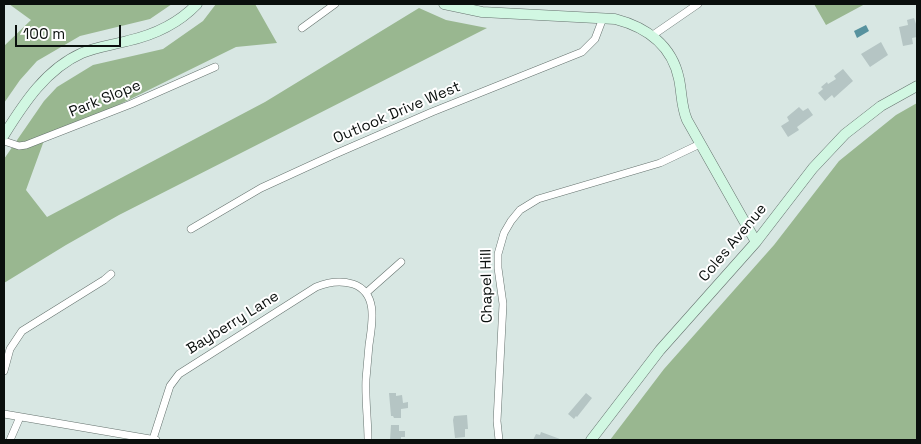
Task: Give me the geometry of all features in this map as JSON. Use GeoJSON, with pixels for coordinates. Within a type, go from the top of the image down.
{"type":"FeatureCollection","features":[{"type":"Feature","properties":{"kind":"street"},"geometry":{"type":"LineString","coordinates":[[4,135],[33,93],[48,76],[63,65],[92,50],[150,35],[183,17],[197,4]]}},
{"type":"Feature","properties":{"kind":"street"},"geometry":{"type":"LineString","coordinates":[[302,28],[335,4]]}},
{"type":"Feature","properties":{"kind":"street"},"geometry":{"type":"LineString","coordinates":[[444,4],[482,12],[615,19],[631,24],[653,35],[664,47],[674,64],[679,78],[684,113],[756,242]]}},
{"type":"Feature","properties":{"kind":"street"},"geometry":{"type":"LineString","coordinates":[[653,35],[698,4]]}},
{"type":"Feature","properties":{"kind":"street","name":"Outlook Drive West"},"geometry":{"type":"LineString","coordinates":[[190,229],[261,188],[333,155],[432,112],[582,52],[595,39],[604,18]]}},
{"type":"Feature","properties":{"kind":"street","name":"Park Slope"},"geometry":{"type":"LineString","coordinates":[[4,141],[19,146],[26,146],[131,104],[215,67]]}},
{"type":"Feature","properties":{"kind":"street","name":"Coles Avenue"},"geometry":{"type":"LineString","coordinates":[[591,440],[660,350],[756,242],[812,168],[845,134],[881,106],[917,86]]}},
{"type":"Feature","properties":{"kind":"street","name":"Chapel Hill"},"geometry":{"type":"LineString","coordinates":[[499,440],[497,421],[503,304],[498,261],[501,240],[511,221],[526,206],[538,199],[660,163],[700,144]]}},
{"type":"Feature","properties":{"kind":"street"},"geometry":{"type":"LineString","coordinates":[[368,440],[366,382],[373,313],[366,293],[401,262]]}},
{"type":"Feature","properties":{"kind":"street"},"geometry":{"type":"LineString","coordinates":[[4,371],[10,349],[22,331],[111,274]]}},
{"type":"Feature","properties":{"kind":"street","name":"Bayberry Lane"},"geometry":{"type":"LineString","coordinates":[[155,440],[170,386],[178,374],[301,296],[324,284],[350,283],[366,293]]}},
{"type":"Feature","properties":{"kind":"street"},"geometry":{"type":"LineString","coordinates":[[4,414],[155,440]]}},
{"type":"Feature","properties":{"kind":"street"},"geometry":{"type":"LineString","coordinates":[[10,440],[20,417]]}},
{"type":"Feature","properties":{"kind":"green space"},"geometry":{"type":"Polygon","coordinates":[[[9,4],[172,4],[150,19],[80,36],[37,61],[20,80],[4,103],[4,46],[31,20],[9,4]]]}},
{"type":"Feature","properties":{"kind":"green space"},"geometry":{"type":"Polygon","coordinates":[[[216,4],[255,4],[277,43],[236,47],[104,112],[46,135],[26,190],[47,217],[265,102],[419,8],[446,20],[487,28],[119,215],[4,283],[4,159],[44,101],[57,87],[93,65],[163,49],[203,21],[216,4]]]}},
{"type":"Feature","properties":{"kind":"green space"},"geometry":{"type":"Polygon","coordinates":[[[814,4],[865,4],[826,25],[814,4]]]}},
{"type":"Feature","properties":{"kind":"green space"},"geometry":{"type":"Polygon","coordinates":[[[917,103],[917,440],[610,440],[664,369],[774,245],[839,161],[896,115],[917,103]]]}},
{"type":"Feature","properties":{"kind":"water"},"geometry":{"type":"Polygon","coordinates":[[[866,25],[869,31],[857,38],[854,31],[866,25]]]}},
{"type":"Feature","properties":{"kind":"building"},"geometry":{"type":"Polygon","coordinates":[[[914,18],[917,24],[917,37],[912,38],[913,44],[903,46],[899,27],[908,25],[907,20],[914,18]]]}},
{"type":"Feature","properties":{"kind":"building"},"geometry":{"type":"Polygon","coordinates":[[[881,42],[888,55],[870,67],[861,54],[881,42]]]}},
{"type":"Feature","properties":{"kind":"building"},"geometry":{"type":"Polygon","coordinates":[[[843,69],[853,81],[834,98],[832,95],[825,101],[818,93],[823,89],[821,87],[827,82],[828,84],[836,79],[834,76],[843,69]]]}},
{"type":"Feature","properties":{"kind":"building"},"geometry":{"type":"Polygon","coordinates":[[[799,107],[803,111],[808,108],[813,115],[797,127],[799,130],[788,137],[781,126],[789,121],[787,117],[799,107]]]}},
{"type":"Feature","properties":{"kind":"building"},"geometry":{"type":"Polygon","coordinates":[[[389,393],[396,393],[396,396],[402,395],[403,403],[408,402],[408,408],[401,409],[401,418],[391,416],[389,393]]]}},
{"type":"Feature","properties":{"kind":"building"},"geometry":{"type":"Polygon","coordinates":[[[586,393],[592,398],[574,419],[568,414],[586,393]]]}},
{"type":"Feature","properties":{"kind":"building"},"geometry":{"type":"Polygon","coordinates":[[[467,415],[468,429],[465,429],[465,437],[455,438],[454,416],[467,415]]]}},
{"type":"Feature","properties":{"kind":"building"},"geometry":{"type":"Polygon","coordinates":[[[391,425],[399,425],[399,431],[405,431],[405,437],[401,437],[401,440],[390,440],[391,425]]]}},
{"type":"Feature","properties":{"kind":"building"},"geometry":{"type":"Polygon","coordinates":[[[541,432],[560,440],[533,440],[536,434],[540,435],[541,432]]]}}]}
